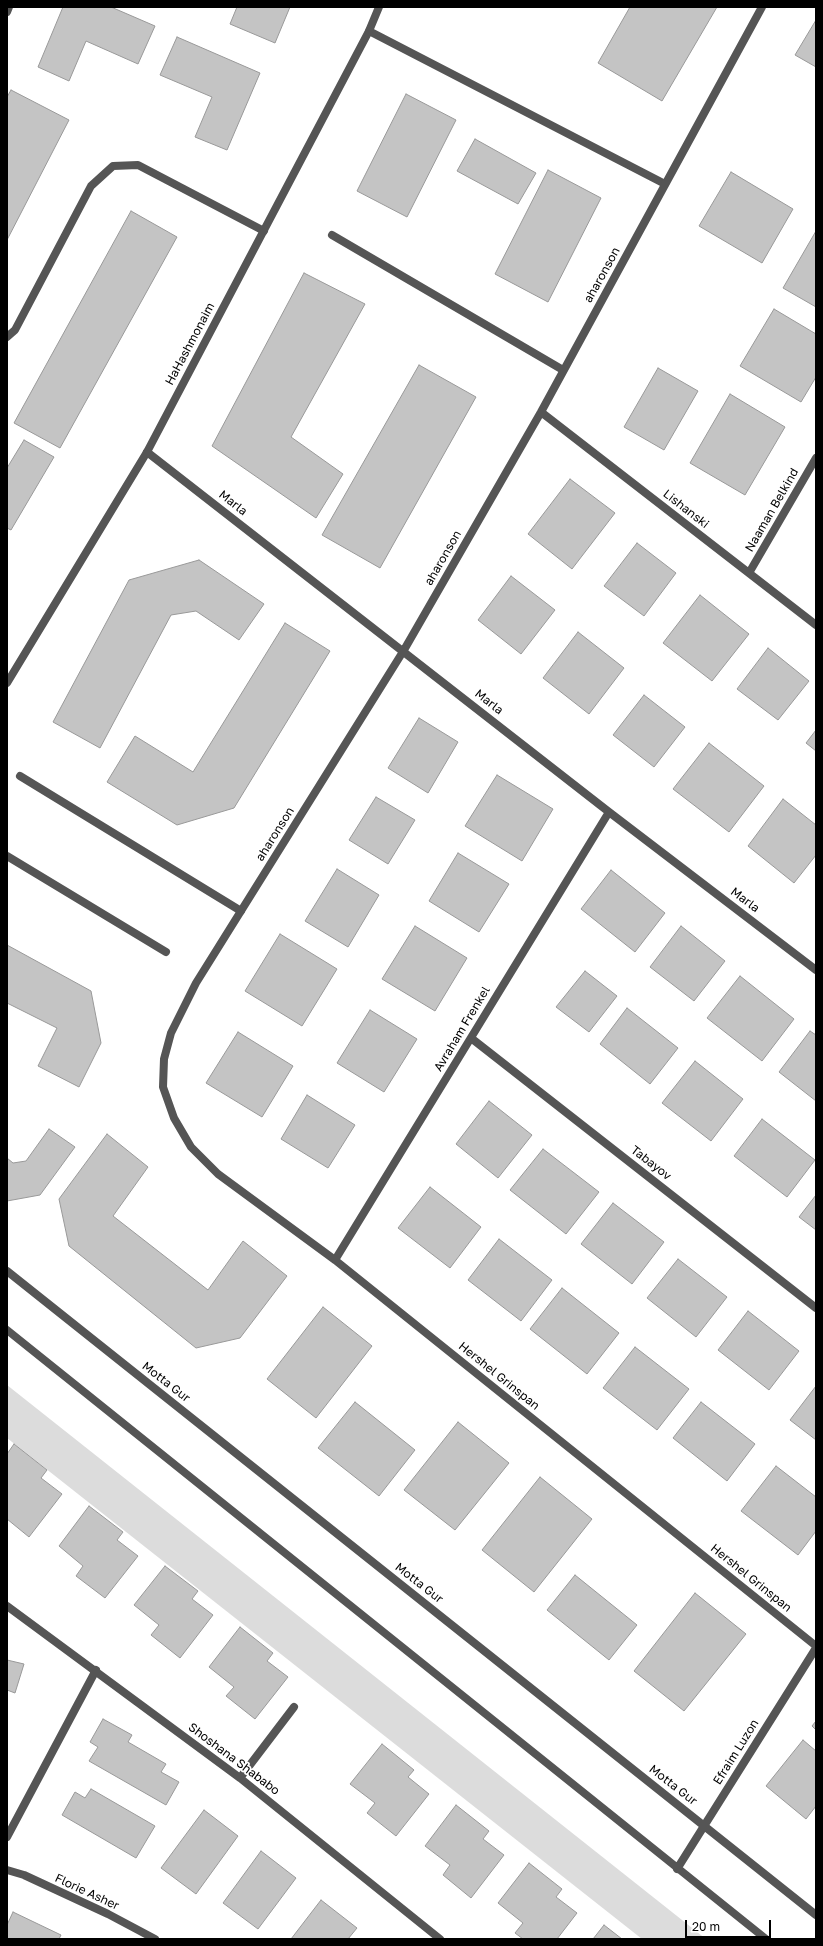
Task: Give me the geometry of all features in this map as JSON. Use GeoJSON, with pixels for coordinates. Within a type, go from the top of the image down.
{"type":"FeatureCollection","features":[{"type":"Feature","properties":{"kind":"street"},"geometry":{"type":"LineString","coordinates":[[7,12],[9,7]]}},
{"type":"Feature","properties":{"kind":"street","name":"HaHashmonaim"},"geometry":{"type":"LineString","coordinates":[[7,684],[147,452],[369,31],[379,7]]}},
{"type":"Feature","properties":{"kind":"street","name":"aharonson"},"geometry":{"type":"LineString","coordinates":[[174,1118],[163,1087],[164,1059],[171,1033],[196,983],[404,650],[541,412],[762,7]]}},
{"type":"Feature","properties":{"kind":"street"},"geometry":{"type":"LineString","coordinates":[[369,31],[665,184]]}},
{"type":"Feature","properties":{"kind":"street"},"geometry":{"type":"LineString","coordinates":[[7,336],[15,330],[91,186],[113,166],[138,165],[264,232]]}},
{"type":"Feature","properties":{"kind":"street"},"geometry":{"type":"LineString","coordinates":[[332,235],[564,370]]}},
{"type":"Feature","properties":{"kind":"street","name":"Lishanski"},"geometry":{"type":"LineString","coordinates":[[541,412],[816,625]]}},
{"type":"Feature","properties":{"kind":"street","name":"Marla"},"geometry":{"type":"LineString","coordinates":[[147,452],[404,650],[609,812],[816,970]]}},
{"type":"Feature","properties":{"kind":"street","name":"Naaman Belkind"},"geometry":{"type":"LineString","coordinates":[[749,573],[816,458]]}},
{"type":"Feature","properties":{"kind":"street"},"geometry":{"type":"LineString","coordinates":[[20,776],[241,911]]}},
{"type":"Feature","properties":{"kind":"street","name":"Avraham Frenkel"},"geometry":{"type":"LineString","coordinates":[[335,1260],[609,812]]}},
{"type":"Feature","properties":{"kind":"street"},"geometry":{"type":"LineString","coordinates":[[7,856],[166,952]]}},
{"type":"Feature","properties":{"kind":"street","name":"Tabayov"},"geometry":{"type":"LineString","coordinates":[[471,1038],[816,1308]]}},
{"type":"Feature","properties":{"kind":"street","name":"Hershel Grinspan"},"geometry":{"type":"LineString","coordinates":[[174,1118],[191,1147],[218,1174],[335,1260],[816,1647]]}},
{"type":"Feature","properties":{"kind":"street","name":"Motta Gur"},"geometry":{"type":"LineString","coordinates":[[7,1271],[816,1915]]}},
{"type":"Feature","properties":{"kind":"street"},"geometry":{"type":"LineString","coordinates":[[7,1330],[766,1939]]}},
{"type":"Feature","properties":{"kind":"street","name":"Shoshana Shababo"},"geometry":{"type":"LineString","coordinates":[[7,1606],[96,1670],[240,1778],[440,1939]]}},
{"type":"Feature","properties":{"kind":"street","name":"Efraim Luzon"},"geometry":{"type":"LineString","coordinates":[[677,1869],[816,1647]]}},
{"type":"Feature","properties":{"kind":"street"},"geometry":{"type":"LineString","coordinates":[[7,1837],[96,1670]]}},
{"type":"Feature","properties":{"kind":"street"},"geometry":{"type":"LineString","coordinates":[[240,1778],[294,1707]]}},
{"type":"Feature","properties":{"kind":"street","name":"Florie Asher"},"geometry":{"type":"LineString","coordinates":[[7,1870],[24,1875],[108,1914],[155,1939]]}},
{"type":"Feature","properties":{"kind":"shaded area"},"geometry":{"type":"Polygon","coordinates":[[[7,1385],[706,1939],[642,1939],[7,1438],[7,1385]]]}},
{"type":"Feature","properties":{"kind":"building"},"geometry":{"type":"Polygon","coordinates":[[[63,7],[111,7],[155,26],[138,64],[86,41],[69,81],[38,67],[63,7]]]}},
{"type":"Feature","properties":{"kind":"building"},"geometry":{"type":"Polygon","coordinates":[[[237,7],[290,7],[275,43],[230,24],[237,7]]]}},
{"type":"Feature","properties":{"kind":"building"},"geometry":{"type":"Polygon","coordinates":[[[630,7],[717,7],[662,101],[598,63],[630,7]]]}},
{"type":"Feature","properties":{"kind":"building"},"geometry":{"type":"Polygon","coordinates":[[[816,20],[816,67],[795,55],[816,20]]]}},
{"type":"Feature","properties":{"kind":"building"},"geometry":{"type":"Polygon","coordinates":[[[177,37],[260,73],[227,150],[195,137],[212,97],[160,75],[177,37]]]}},
{"type":"Feature","properties":{"kind":"building"},"geometry":{"type":"Polygon","coordinates":[[[11,90],[69,120],[7,240],[7,97],[11,90]]]}},
{"type":"Feature","properties":{"kind":"building"},"geometry":{"type":"Polygon","coordinates":[[[406,94],[456,120],[407,217],[357,191],[406,94]]]}},
{"type":"Feature","properties":{"kind":"building"},"geometry":{"type":"Polygon","coordinates":[[[475,139],[536,173],[518,204],[457,171],[475,139]]]}},
{"type":"Feature","properties":{"kind":"building"},"geometry":{"type":"Polygon","coordinates":[[[548,170],[601,198],[548,302],[495,274],[548,170]]]}},
{"type":"Feature","properties":{"kind":"building"},"geometry":{"type":"Polygon","coordinates":[[[731,172],[793,209],[762,263],[699,226],[731,172]]]}},
{"type":"Feature","properties":{"kind":"building"},"geometry":{"type":"Polygon","coordinates":[[[131,211],[177,237],[60,448],[14,423],[131,211]]]}},
{"type":"Feature","properties":{"kind":"building"},"geometry":{"type":"Polygon","coordinates":[[[816,231],[816,307],[783,288],[816,231]]]}},
{"type":"Feature","properties":{"kind":"building"},"geometry":{"type":"Polygon","coordinates":[[[304,273],[365,304],[291,437],[343,474],[316,518],[212,446],[304,273]]]}},
{"type":"Feature","properties":{"kind":"building"},"geometry":{"type":"Polygon","coordinates":[[[774,309],[816,334],[816,377],[801,402],[740,366],[774,309]]]}},
{"type":"Feature","properties":{"kind":"building"},"geometry":{"type":"Polygon","coordinates":[[[419,365],[476,397],[380,568],[322,535],[419,365]]]}},
{"type":"Feature","properties":{"kind":"building"},"geometry":{"type":"Polygon","coordinates":[[[658,368],[698,391],[664,450],[624,427],[658,368]]]}},
{"type":"Feature","properties":{"kind":"building"},"geometry":{"type":"Polygon","coordinates":[[[730,394],[785,427],[745,495],[690,463],[730,394]]]}},
{"type":"Feature","properties":{"kind":"building"},"geometry":{"type":"Polygon","coordinates":[[[24,440],[54,457],[11,530],[7,528],[7,468],[24,440]]]}},
{"type":"Feature","properties":{"kind":"building"},"geometry":{"type":"Polygon","coordinates":[[[570,479],[615,513],[572,569],[528,534],[570,479]]]}},
{"type":"Feature","properties":{"kind":"building"},"geometry":{"type":"Polygon","coordinates":[[[637,543],[676,573],[644,616],[604,586],[637,543]]]}},
{"type":"Feature","properties":{"kind":"building"},"geometry":{"type":"Polygon","coordinates":[[[199,560],[264,604],[239,640],[196,611],[171,615],[100,748],[53,722],[129,580],[199,560]]]}},
{"type":"Feature","properties":{"kind":"building"},"geometry":{"type":"Polygon","coordinates":[[[511,576],[555,610],[521,654],[478,620],[511,576]]]}},
{"type":"Feature","properties":{"kind":"building"},"geometry":{"type":"Polygon","coordinates":[[[700,595],[749,634],[712,681],[663,643],[700,595]]]}},
{"type":"Feature","properties":{"kind":"building"},"geometry":{"type":"Polygon","coordinates":[[[285,623],[330,651],[234,808],[177,825],[107,782],[135,736],[193,772],[285,623]]]}},
{"type":"Feature","properties":{"kind":"building"},"geometry":{"type":"Polygon","coordinates":[[[578,632],[624,668],[589,714],[543,678],[578,632]]]}},
{"type":"Feature","properties":{"kind":"building"},"geometry":{"type":"Polygon","coordinates":[[[768,648],[809,681],[778,720],[737,689],[768,648]]]}},
{"type":"Feature","properties":{"kind":"building"},"geometry":{"type":"Polygon","coordinates":[[[644,695],[685,727],[654,767],[613,735],[644,695]]]}},
{"type":"Feature","properties":{"kind":"building"},"geometry":{"type":"Polygon","coordinates":[[[419,718],[458,742],[428,793],[388,768],[419,718]]]}},
{"type":"Feature","properties":{"kind":"building"},"geometry":{"type":"Polygon","coordinates":[[[816,730],[816,751],[806,743],[816,730]]]}},
{"type":"Feature","properties":{"kind":"building"},"geometry":{"type":"Polygon","coordinates":[[[709,743],[764,786],[729,832],[673,789],[709,743]]]}},
{"type":"Feature","properties":{"kind":"building"},"geometry":{"type":"Polygon","coordinates":[[[497,775],[553,809],[522,861],[465,826],[497,775]]]}},
{"type":"Feature","properties":{"kind":"building"},"geometry":{"type":"Polygon","coordinates":[[[376,797],[415,820],[388,864],[349,840],[376,797]]]}},
{"type":"Feature","properties":{"kind":"building"},"geometry":{"type":"Polygon","coordinates":[[[783,799],[816,825],[816,855],[794,883],[748,846],[783,799]]]}},
{"type":"Feature","properties":{"kind":"building"},"geometry":{"type":"Polygon","coordinates":[[[458,853],[509,884],[479,932],[429,901],[458,853]]]}},
{"type":"Feature","properties":{"kind":"building"},"geometry":{"type":"Polygon","coordinates":[[[337,869],[379,895],[348,947],[305,921],[337,869]]]}},
{"type":"Feature","properties":{"kind":"building"},"geometry":{"type":"Polygon","coordinates":[[[611,870],[665,913],[635,952],[581,909],[611,870]]]}},
{"type":"Feature","properties":{"kind":"building"},"geometry":{"type":"Polygon","coordinates":[[[415,926],[467,958],[435,1011],[382,979],[415,926]]]}},
{"type":"Feature","properties":{"kind":"building"},"geometry":{"type":"Polygon","coordinates":[[[681,926],[725,961],[694,1001],[650,967],[681,926]]]}},
{"type":"Feature","properties":{"kind":"building"},"geometry":{"type":"Polygon","coordinates":[[[280,934],[337,969],[302,1026],[245,991],[280,934]]]}},
{"type":"Feature","properties":{"kind":"building"},"geometry":{"type":"Polygon","coordinates":[[[7,945],[91,991],[101,1043],[79,1087],[38,1066],[57,1028],[7,1003],[7,945]]]}},
{"type":"Feature","properties":{"kind":"building"},"geometry":{"type":"Polygon","coordinates":[[[585,971],[617,996],[589,1032],[556,1007],[585,971]]]}},
{"type":"Feature","properties":{"kind":"building"},"geometry":{"type":"Polygon","coordinates":[[[740,976],[794,1019],[762,1061],[707,1018],[740,976]]]}},
{"type":"Feature","properties":{"kind":"building"},"geometry":{"type":"Polygon","coordinates":[[[627,1008],[678,1048],[650,1084],[600,1044],[627,1008]]]}},
{"type":"Feature","properties":{"kind":"building"},"geometry":{"type":"Polygon","coordinates":[[[370,1010],[417,1039],[384,1092],[337,1063],[370,1010]]]}},
{"type":"Feature","properties":{"kind":"building"},"geometry":{"type":"Polygon","coordinates":[[[810,1031],[816,1035],[816,1101],[779,1072],[810,1031]]]}},
{"type":"Feature","properties":{"kind":"building"},"geometry":{"type":"Polygon","coordinates":[[[238,1032],[293,1066],[262,1117],[206,1083],[238,1032]]]}},
{"type":"Feature","properties":{"kind":"building"},"geometry":{"type":"Polygon","coordinates":[[[695,1061],[743,1099],[711,1141],[662,1103],[695,1061]]]}},
{"type":"Feature","properties":{"kind":"building"},"geometry":{"type":"Polygon","coordinates":[[[307,1095],[355,1125],[328,1168],[281,1139],[307,1095]]]}},
{"type":"Feature","properties":{"kind":"building"},"geometry":{"type":"Polygon","coordinates":[[[489,1101],[532,1135],[498,1178],[456,1144],[489,1101]]]}},
{"type":"Feature","properties":{"kind":"building"},"geometry":{"type":"Polygon","coordinates":[[[762,1119],[815,1160],[787,1197],[734,1156],[762,1119]]]}},
{"type":"Feature","properties":{"kind":"building"},"geometry":{"type":"Polygon","coordinates":[[[49,1129],[75,1147],[40,1195],[7,1201],[7,1158],[13,1163],[26,1161],[49,1129]]]}},
{"type":"Feature","properties":{"kind":"building"},"geometry":{"type":"Polygon","coordinates":[[[107,1134],[148,1167],[113,1216],[208,1290],[243,1241],[287,1276],[240,1338],[196,1348],[69,1246],[59,1199],[107,1134]]]}},
{"type":"Feature","properties":{"kind":"building"},"geometry":{"type":"Polygon","coordinates":[[[543,1149],[599,1192],[566,1234],[510,1190],[543,1149]]]}},
{"type":"Feature","properties":{"kind":"building"},"geometry":{"type":"Polygon","coordinates":[[[430,1187],[481,1227],[450,1268],[398,1228],[430,1187]]]}},
{"type":"Feature","properties":{"kind":"building"},"geometry":{"type":"Polygon","coordinates":[[[816,1195],[816,1230],[799,1217],[816,1195]]]}},
{"type":"Feature","properties":{"kind":"building"},"geometry":{"type":"Polygon","coordinates":[[[613,1203],[664,1242],[632,1284],[581,1244],[613,1203]]]}},
{"type":"Feature","properties":{"kind":"building"},"geometry":{"type":"Polygon","coordinates":[[[499,1239],[552,1280],[521,1321],[468,1280],[499,1239]]]}},
{"type":"Feature","properties":{"kind":"building"},"geometry":{"type":"Polygon","coordinates":[[[678,1259],[727,1297],[696,1337],[647,1298],[678,1259]]]}},
{"type":"Feature","properties":{"kind":"building"},"geometry":{"type":"Polygon","coordinates":[[[562,1288],[619,1333],[587,1374],[530,1329],[562,1288]]]}},
{"type":"Feature","properties":{"kind":"building"},"geometry":{"type":"Polygon","coordinates":[[[323,1307],[372,1346],[316,1418],[267,1379],[323,1307]]]}},
{"type":"Feature","properties":{"kind":"building"},"geometry":{"type":"Polygon","coordinates":[[[748,1311],[799,1351],[769,1390],[718,1350],[748,1311]]]}},
{"type":"Feature","properties":{"kind":"building"},"geometry":{"type":"Polygon","coordinates":[[[635,1347],[689,1389],[657,1430],[603,1388],[635,1347]]]}},
{"type":"Feature","properties":{"kind":"building"},"geometry":{"type":"Polygon","coordinates":[[[816,1386],[816,1440],[790,1420],[816,1386]]]}},
{"type":"Feature","properties":{"kind":"building"},"geometry":{"type":"Polygon","coordinates":[[[355,1402],[415,1450],[379,1496],[318,1448],[355,1402]]]}},
{"type":"Feature","properties":{"kind":"building"},"geometry":{"type":"Polygon","coordinates":[[[701,1402],[755,1444],[727,1481],[673,1438],[701,1402]]]}},
{"type":"Feature","properties":{"kind":"building"},"geometry":{"type":"Polygon","coordinates":[[[458,1422],[509,1463],[455,1530],[404,1490],[458,1422]]]}},
{"type":"Feature","properties":{"kind":"building"},"geometry":{"type":"Polygon","coordinates":[[[14,1444],[47,1470],[41,1478],[62,1494],[29,1537],[7,1519],[7,1454],[14,1444]]]}},
{"type":"Feature","properties":{"kind":"building"},"geometry":{"type":"Polygon","coordinates":[[[776,1466],[816,1497],[816,1531],[798,1555],[741,1511],[776,1466]]]}},
{"type":"Feature","properties":{"kind":"building"},"geometry":{"type":"Polygon","coordinates":[[[540,1477],[592,1519],[534,1592],[482,1550],[540,1477]]]}},
{"type":"Feature","properties":{"kind":"building"},"geometry":{"type":"Polygon","coordinates":[[[89,1506],[123,1532],[117,1540],[138,1556],[105,1598],[76,1576],[83,1566],[59,1546],[89,1506]]]}},
{"type":"Feature","properties":{"kind":"building"},"geometry":{"type":"Polygon","coordinates":[[[165,1566],[198,1591],[192,1599],[213,1615],[180,1658],[151,1635],[159,1625],[134,1605],[165,1566]]]}},
{"type":"Feature","properties":{"kind":"building"},"geometry":{"type":"Polygon","coordinates":[[[575,1575],[637,1625],[609,1660],[547,1610],[575,1575]]]}},
{"type":"Feature","properties":{"kind":"building"},"geometry":{"type":"Polygon","coordinates":[[[695,1593],[746,1634],[684,1711],[634,1671],[695,1593]]]}},
{"type":"Feature","properties":{"kind":"building"},"geometry":{"type":"Polygon","coordinates":[[[240,1627],[273,1653],[267,1661],[288,1677],[255,1719],[226,1696],[234,1687],[209,1667],[240,1627]]]}},
{"type":"Feature","properties":{"kind":"building"},"geometry":{"type":"Polygon","coordinates":[[[7,1660],[24,1664],[15,1693],[7,1690],[7,1660]]]}},
{"type":"Feature","properties":{"kind":"building"},"geometry":{"type":"Polygon","coordinates":[[[103,1719],[132,1735],[128,1742],[166,1764],[161,1772],[179,1782],[166,1805],[89,1761],[98,1747],[90,1742],[103,1719]]]}},
{"type":"Feature","properties":{"kind":"building"},"geometry":{"type":"Polygon","coordinates":[[[816,1721],[816,1730],[812,1726],[816,1721]]]}},
{"type":"Feature","properties":{"kind":"building"},"geometry":{"type":"Polygon","coordinates":[[[803,1740],[816,1751],[816,1806],[806,1819],[766,1786],[803,1740]]]}},
{"type":"Feature","properties":{"kind":"building"},"geometry":{"type":"Polygon","coordinates":[[[382,1744],[414,1770],[408,1777],[429,1794],[396,1836],[367,1813],[375,1803],[350,1784],[382,1744]]]}},
{"type":"Feature","properties":{"kind":"building"},"geometry":{"type":"Polygon","coordinates":[[[91,1789],[155,1826],[136,1858],[62,1815],[75,1792],[85,1798],[91,1789]]]}},
{"type":"Feature","properties":{"kind":"building"},"geometry":{"type":"Polygon","coordinates":[[[456,1805],[489,1831],[483,1839],[504,1855],[471,1898],[443,1875],[450,1865],[425,1846],[456,1805]]]}},
{"type":"Feature","properties":{"kind":"building"},"geometry":{"type":"Polygon","coordinates":[[[204,1810],[238,1836],[196,1894],[161,1868],[204,1810]]]}},
{"type":"Feature","properties":{"kind":"building"},"geometry":{"type":"Polygon","coordinates":[[[261,1851],[296,1878],[258,1929],[223,1903],[261,1851]]]}},
{"type":"Feature","properties":{"kind":"building"},"geometry":{"type":"Polygon","coordinates":[[[529,1863],[562,1889],[556,1897],[577,1913],[557,1939],[523,1939],[515,1933],[523,1923],[498,1903],[529,1863]]]}},
{"type":"Feature","properties":{"kind":"building"},"geometry":{"type":"Polygon","coordinates":[[[321,1900],[357,1928],[348,1939],[291,1939],[321,1900]]]}},
{"type":"Feature","properties":{"kind":"building"},"geometry":{"type":"Polygon","coordinates":[[[13,1912],[61,1935],[59,1939],[7,1939],[7,1925],[13,1912]]]}},
{"type":"Feature","properties":{"kind":"building"},"geometry":{"type":"Polygon","coordinates":[[[604,1925],[622,1939],[593,1939],[604,1925]]]}}]}
